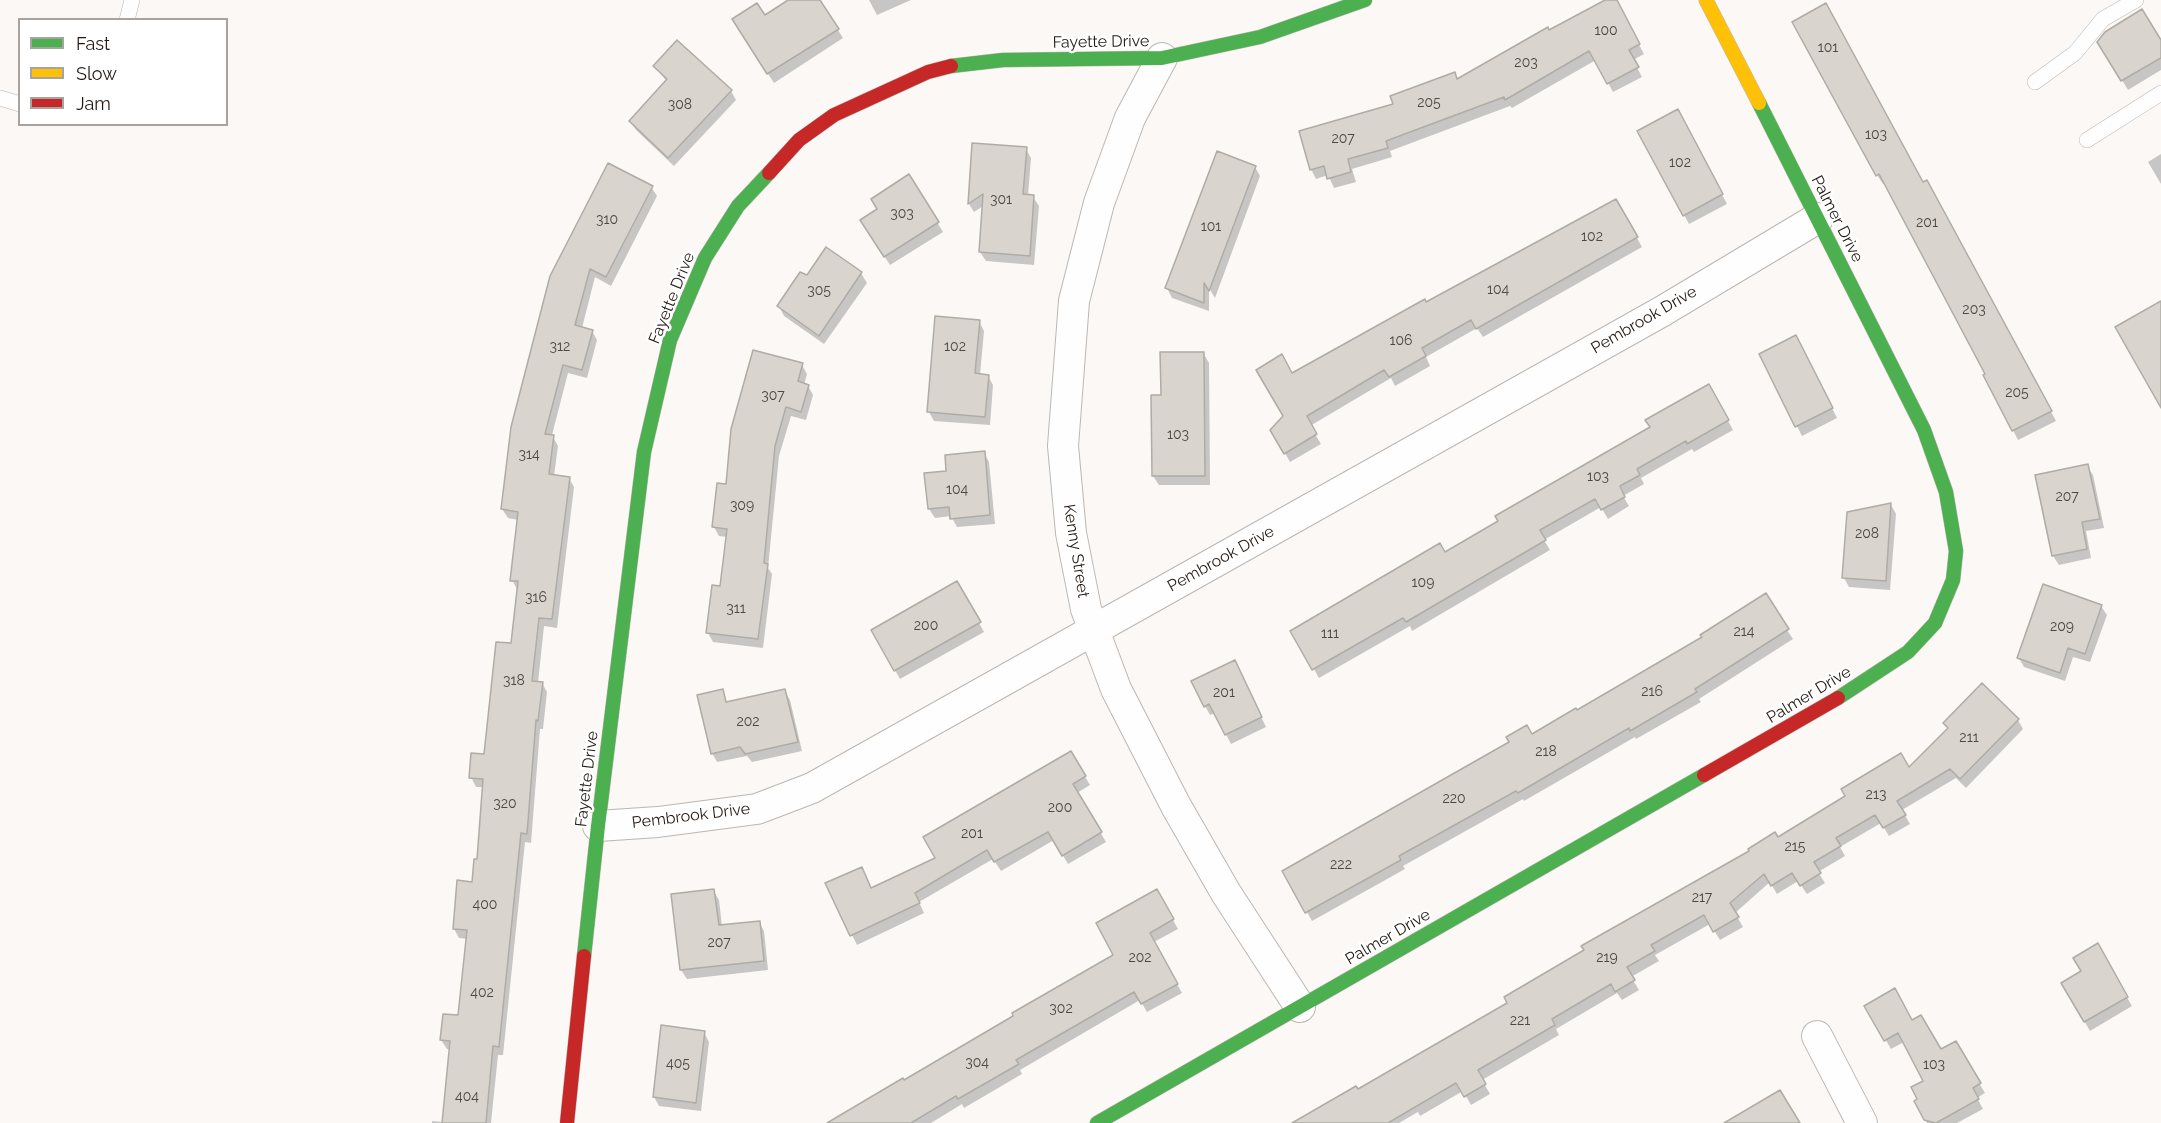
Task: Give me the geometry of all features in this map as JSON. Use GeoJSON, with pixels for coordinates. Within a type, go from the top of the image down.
{"type":"FeatureCollection","features":[{"type":"Feature","properties":{"kind":"street","name":"Fayette Drive"},"geometry":{"type":"LineString","coordinates":[[567,1123],[598,826],[644,452],[670,340],[705,258],[738,206],[799,140],[834,115],[928,72],[961,64],[1004,60],[1162,58],[1260,37],[1365,0]]}},
{"type":"Feature","properties":{"kind":"street","name":"Palmer Drive"},"geometry":{"type":"LineString","coordinates":[[1097,1123],[1849,692],[1908,652],[1935,623],[1953,580],[1956,551],[1946,492],[1924,430],[1706,0]]}},
{"type":"Feature","properties":{"kind":"street","name":"Kenny Street"},"geometry":{"type":"LineString","coordinates":[[1162,58],[1130,118],[1099,203],[1074,302],[1062,446],[1071,533],[1086,609],[1116,689],[1176,806],[1226,893],[1300,1007]]}},
{"type":"Feature","properties":{"kind":"street","name":"Pembrook Drive"},"geometry":{"type":"LineString","coordinates":[[598,826],[658,822],[757,809],[812,788],[1661,312],[1818,218]]}},
{"type":"Feature","properties":{"kind":"street"},"geometry":{"type":"LineString","coordinates":[[1817,1036],[1862,1123]]}},
{"type":"Feature","properties":{"kind":"lane"},"geometry":{"type":"LineString","coordinates":[[128,18],[132,0]]}},
{"type":"Feature","properties":{"kind":"lane"},"geometry":{"type":"LineString","coordinates":[[2035,82],[2075,53],[2103,19],[2136,0]]}},
{"type":"Feature","properties":{"kind":"lane"},"geometry":{"type":"LineString","coordinates":[[2087,140],[2161,93]]}},
{"type":"Feature","properties":{"kind":"lane"},"geometry":{"type":"LineString","coordinates":[[0,98],[18,103]]}},
{"type":"Feature","properties":{"kind":"building"},"geometry":{"type":"Polygon","coordinates":[[[788,0],[820,0],[839,29],[767,74],[732,19],[757,3],[765,15],[788,0]]]}},
{"type":"Feature","properties":{"kind":"building"},"geometry":{"type":"Polygon","coordinates":[[[1605,0],[1617,0],[1640,44],[1629,50],[1639,67],[1607,84],[1589,51],[1505,100],[1504,97],[1386,141],[1388,148],[1348,159],[1351,172],[1327,179],[1324,166],[1310,170],[1299,131],[1393,104],[1390,96],[1455,72],[1457,79],[1548,27],[1549,30],[1605,0]]]}},
{"type":"Feature","properties":{"kind":"building"},"geometry":{"type":"Polygon","coordinates":[[[1826,3],[1923,182],[1927,180],[2052,411],[2012,431],[1983,375],[1985,374],[1879,174],[1876,176],[1792,22],[1826,3]]]}},
{"type":"Feature","properties":{"kind":"building"},"geometry":{"type":"Polygon","coordinates":[[[2142,9],[2161,40],[2161,58],[2121,81],[2097,42],[2105,32],[2142,9]]]}},
{"type":"Feature","properties":{"kind":"building"},"geometry":{"type":"Polygon","coordinates":[[[677,40],[732,90],[668,158],[629,121],[667,79],[653,66],[677,40]]]}},
{"type":"Feature","properties":{"kind":"building"},"geometry":{"type":"Polygon","coordinates":[[[1678,109],[1723,194],[1683,216],[1637,131],[1678,109]]]}},
{"type":"Feature","properties":{"kind":"building"},"geometry":{"type":"Polygon","coordinates":[[[972,143],[1027,147],[1023,194],[1034,195],[1030,256],[979,252],[983,194],[968,204],[972,143]]]}},
{"type":"Feature","properties":{"kind":"building"},"geometry":{"type":"Polygon","coordinates":[[[1217,151],[1256,166],[1209,291],[1204,283],[1204,303],[1165,288],[1217,151]]]}},
{"type":"Feature","properties":{"kind":"building"},"geometry":{"type":"Polygon","coordinates":[[[608,163],[653,186],[606,277],[590,269],[575,325],[593,330],[582,370],[563,365],[545,434],[554,435],[549,474],[570,477],[552,619],[539,618],[532,681],[543,682],[538,721],[536,720],[527,834],[521,833],[499,1047],[493,1046],[486,1123],[442,1123],[450,1041],[440,1040],[443,1014],[458,1015],[467,930],[453,929],[457,880],[472,882],[474,859],[477,859],[483,779],[469,778],[471,753],[484,754],[496,642],[511,643],[518,581],[510,581],[518,512],[501,509],[511,427],[550,276],[608,163]]]}},
{"type":"Feature","properties":{"kind":"building"},"geometry":{"type":"Polygon","coordinates":[[[909,174],[939,222],[884,257],[860,220],[877,209],[871,199],[909,174]]]}},
{"type":"Feature","properties":{"kind":"building"},"geometry":{"type":"Polygon","coordinates":[[[1616,199],[1638,237],[1476,329],[1471,320],[1422,348],[1426,356],[1389,377],[1384,370],[1307,416],[1317,434],[1284,454],[1270,430],[1283,416],[1256,370],[1282,354],[1292,373],[1425,299],[1426,302],[1616,199]]]}},
{"type":"Feature","properties":{"kind":"building"},"geometry":{"type":"Polygon","coordinates":[[[826,247],[862,272],[819,336],[777,306],[800,272],[807,275],[826,247]]]}},
{"type":"Feature","properties":{"kind":"building"},"geometry":{"type":"Polygon","coordinates":[[[2161,301],[2161,408],[2115,327],[2161,301]]]}},
{"type":"Feature","properties":{"kind":"building"},"geometry":{"type":"Polygon","coordinates":[[[935,316],[980,320],[975,373],[989,375],[985,417],[927,412],[935,316]]]}},
{"type":"Feature","properties":{"kind":"building"},"geometry":{"type":"Polygon","coordinates":[[[1796,335],[1833,408],[1795,427],[1759,354],[1796,335]]]}},
{"type":"Feature","properties":{"kind":"building"},"geometry":{"type":"Polygon","coordinates":[[[753,350],[803,363],[798,381],[809,385],[801,412],[786,407],[775,446],[764,563],[768,564],[758,639],[706,633],[712,585],[720,586],[727,529],[712,527],[717,483],[726,484],[731,429],[753,350]]]}},
{"type":"Feature","properties":{"kind":"building"},"geometry":{"type":"Polygon","coordinates":[[[1160,352],[1204,352],[1205,476],[1152,476],[1151,395],[1161,395],[1160,352]]]}},
{"type":"Feature","properties":{"kind":"building"},"geometry":{"type":"Polygon","coordinates":[[[1709,384],[1729,420],[1637,469],[1640,475],[1620,486],[1625,497],[1601,510],[1595,499],[1540,530],[1546,540],[1406,622],[1403,618],[1312,670],[1290,631],[1440,543],[1445,552],[1498,521],[1495,516],[1650,427],[1645,420],[1709,384]]]}},
{"type":"Feature","properties":{"kind":"building"},"geometry":{"type":"Polygon","coordinates":[[[985,451],[990,515],[950,519],[949,507],[928,509],[924,473],[946,471],[945,455],[985,451]]]}},
{"type":"Feature","properties":{"kind":"building"},"geometry":{"type":"Polygon","coordinates":[[[2088,464],[2100,519],[2082,522],[2087,549],[2052,556],[2035,475],[2088,464]]]}},
{"type":"Feature","properties":{"kind":"building"},"geometry":{"type":"Polygon","coordinates":[[[1891,503],[1886,581],[1842,578],[1847,512],[1891,503]]]}},
{"type":"Feature","properties":{"kind":"building"},"geometry":{"type":"Polygon","coordinates":[[[957,581],[981,622],[894,671],[871,630],[957,581]]]}},
{"type":"Feature","properties":{"kind":"building"},"geometry":{"type":"Polygon","coordinates":[[[2043,584],[2102,605],[2085,654],[2068,648],[2060,673],[2017,658],[2043,584]]]}},
{"type":"Feature","properties":{"kind":"building"},"geometry":{"type":"Polygon","coordinates":[[[1766,593],[1789,629],[1695,689],[1697,692],[1630,731],[1629,728],[1518,793],[1516,791],[1399,856],[1401,860],[1305,913],[1282,871],[1509,742],[1506,737],[1527,725],[1532,734],[1576,708],[1577,710],[1702,637],[1700,635],[1766,593]]]}},
{"type":"Feature","properties":{"kind":"building"},"geometry":{"type":"Polygon","coordinates":[[[1235,660],[1262,717],[1225,735],[1209,704],[1204,707],[1191,681],[1235,660]]]}},
{"type":"Feature","properties":{"kind":"building"},"geometry":{"type":"Polygon","coordinates":[[[1982,683],[2019,719],[1960,779],[1950,769],[1897,801],[1906,815],[1883,828],[1875,815],[1836,838],[1841,846],[1814,862],[1821,873],[1800,886],[1792,873],[1771,886],[1764,874],[1730,903],[1739,917],[1713,932],[1704,915],[1651,945],[1655,951],[1627,967],[1635,980],[1615,992],[1611,984],[1552,1019],[1555,1025],[1478,1070],[1486,1084],[1464,1097],[1456,1083],[1388,1123],[1292,1123],[1356,1086],[1358,1089],[1507,1003],[1504,997],[1584,950],[1581,946],[1749,851],[1748,849],[1775,832],[1778,837],[1845,796],[1841,789],[1901,753],[1909,767],[1948,728],[1943,723],[1982,683]]]}},
{"type":"Feature","properties":{"kind":"building"},"geometry":{"type":"Polygon","coordinates":[[[723,689],[726,702],[785,689],[798,742],[745,754],[740,747],[711,754],[697,695],[723,689]]]}},
{"type":"Feature","properties":{"kind":"building"},"geometry":{"type":"Polygon","coordinates":[[[1071,751],[1086,776],[1073,784],[1102,832],[1062,856],[1048,832],[994,862],[987,850],[915,893],[920,903],[850,936],[825,883],[862,867],[871,888],[935,858],[923,837],[1071,751]]]}},
{"type":"Feature","properties":{"kind":"building"},"geometry":{"type":"Polygon","coordinates":[[[714,889],[719,925],[760,921],[764,961],[680,970],[671,894],[714,889]]]}},
{"type":"Feature","properties":{"kind":"building"},"geometry":{"type":"Polygon","coordinates":[[[1157,889],[1174,919],[1150,933],[1178,984],[1141,1004],[1134,992],[1016,1060],[1019,1064],[958,1099],[956,1096],[911,1123],[827,1123],[1013,1016],[1012,1013],[1113,955],[1096,923],[1157,889]]]}},
{"type":"Feature","properties":{"kind":"building"},"geometry":{"type":"Polygon","coordinates":[[[2098,943],[2128,997],[2084,1022],[2061,983],[2081,971],[2073,958],[2098,943]]]}},
{"type":"Feature","properties":{"kind":"building"},"geometry":{"type":"Polygon","coordinates":[[[1895,988],[1912,1020],[1921,1015],[1941,1049],[1956,1041],[1981,1083],[1973,1088],[1979,1099],[1936,1123],[1924,1120],[1914,1101],[1917,1099],[1911,1087],[1923,1081],[1898,1033],[1884,1041],[1864,1006],[1895,988]]]}},
{"type":"Feature","properties":{"kind":"building"},"geometry":{"type":"Polygon","coordinates":[[[661,1025],[705,1031],[696,1103],[653,1097],[661,1025]]]}},
{"type":"Feature","properties":{"kind":"building"},"geometry":{"type":"Polygon","coordinates":[[[1780,1090],[1800,1123],[1724,1123],[1780,1090]]]}},
{"type":"Feature","properties":{"kind":"traffic: fast"},"geometry":{"type":"LineString","coordinates":[[951,66],[1003,60],[1162,58],[1260,37],[1365,0]]}},
{"type":"Feature","properties":{"kind":"traffic: fast"},"geometry":{"type":"LineString","coordinates":[[1759,103],[1924,430],[1946,492],[1956,551],[1953,580],[1935,623],[1908,652],[1838,698]]}},
{"type":"Feature","properties":{"kind":"traffic: fast"},"geometry":{"type":"LineString","coordinates":[[584,956],[644,452],[670,340],[705,258],[738,206],[769,173]]}},
{"type":"Feature","properties":{"kind":"traffic: fast"},"geometry":{"type":"LineString","coordinates":[[1097,1123],[1704,775]]}},
{"type":"Feature","properties":{"kind":"traffic: slow"},"geometry":{"type":"LineString","coordinates":[[1706,0],[1759,103]]}},
{"type":"Feature","properties":{"kind":"traffic: jam"},"geometry":{"type":"LineString","coordinates":[[769,173],[799,140],[834,115],[928,72],[951,66]]}},
{"type":"Feature","properties":{"kind":"traffic: jam"},"geometry":{"type":"LineString","coordinates":[[1704,775],[1838,698]]}},
{"type":"Feature","properties":{"kind":"traffic: jam"},"geometry":{"type":"LineString","coordinates":[[567,1123],[584,956]]}}]}
